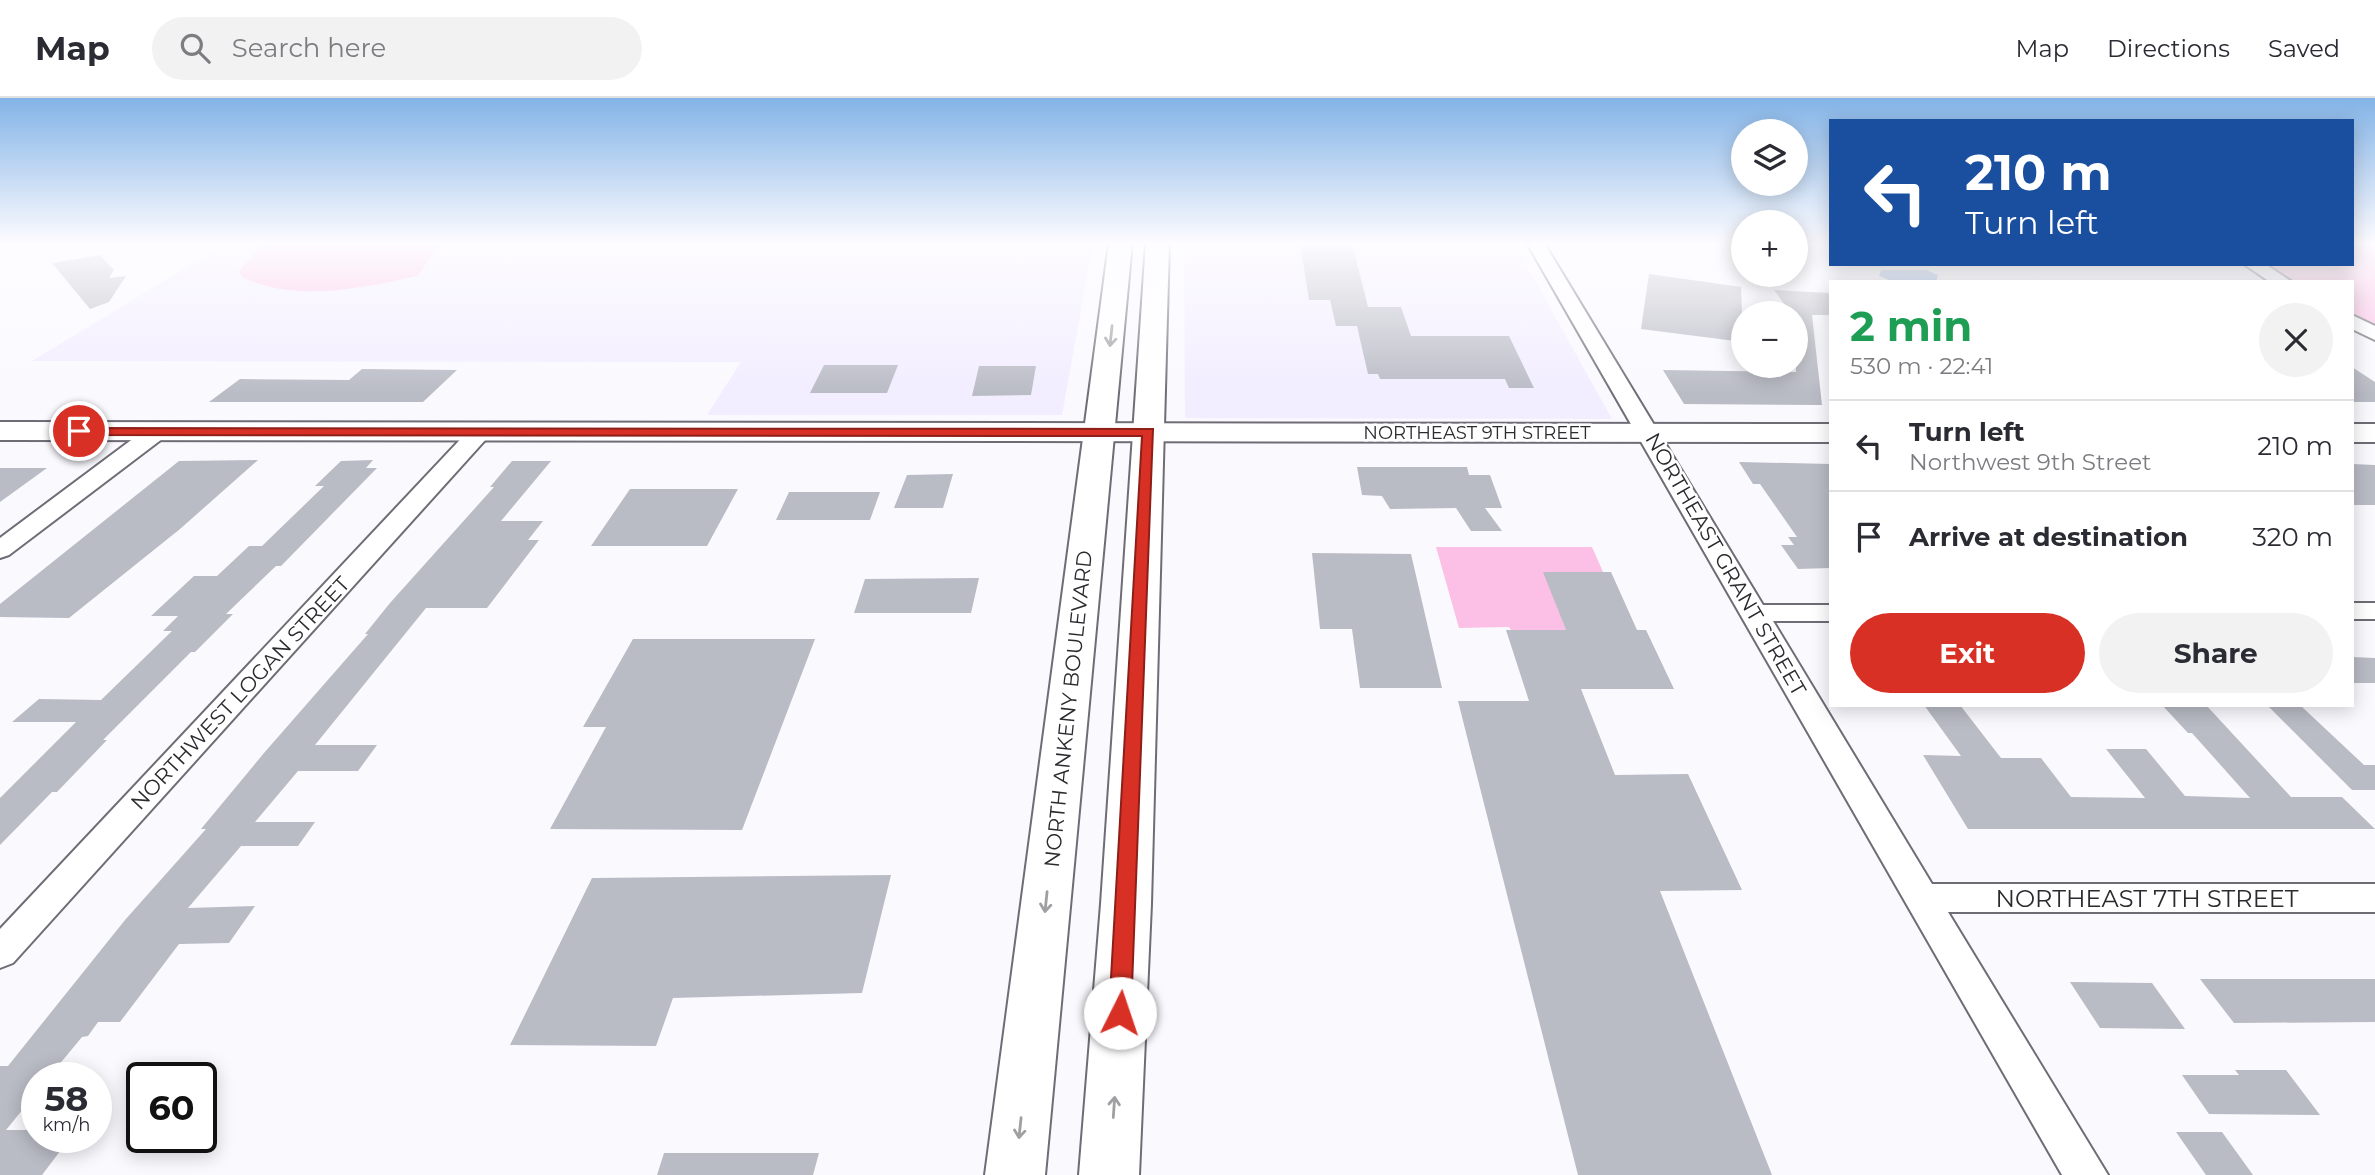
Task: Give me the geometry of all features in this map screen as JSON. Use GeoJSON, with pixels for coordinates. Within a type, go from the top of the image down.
{"type":"FeatureCollection","features":[{"type":"Feature","properties":{"kind":"main road","name":"NORTH ANKENY BOULEVARD"},"geometry":{"type":"LineString","coordinates":[[1109,1175],[1126,904],[1122,293]]}},
{"type":"Feature","properties":{"kind":"main road","name":"NORTH ANKENY BOULEVARD"},"geometry":{"type":"LineString","coordinates":[[1015,1175],[1124,432],[1149,293]]}},
{"type":"Feature","properties":{"kind":"main road","name":"NORTHEAST 9TH STREET"},"geometry":{"type":"LineString","coordinates":[[0,431],[1829,433]]}},
{"type":"Feature","properties":{"kind":"main road"},"geometry":{"type":"LineString","coordinates":[[2354,433],[2375,433]]}},
{"type":"Feature","properties":{"kind":"street","name":"NORTHEAST GRANT STREET"},"geometry":{"type":"LineString","coordinates":[[1565,293],[1755,613],[1919,898],[2085,1175]]}},
{"type":"Feature","properties":{"kind":"street"},"geometry":{"type":"LineString","coordinates":[[2354,322],[2375,334]]}},
{"type":"Feature","properties":{"kind":"street"},"geometry":{"type":"LineString","coordinates":[[0,550],[159,431]]}},
{"type":"Feature","properties":{"kind":"street","name":"NORTHWEST LOGAN STREET"},"geometry":{"type":"LineString","coordinates":[[0,953],[479,433]]}},
{"type":"Feature","properties":{"kind":"street"},"geometry":{"type":"LineString","coordinates":[[2354,611],[2375,611]]}},
{"type":"Feature","properties":{"kind":"street"},"geometry":{"type":"LineString","coordinates":[[1755,613],[1829,612]]}},
{"type":"Feature","properties":{"kind":"street","name":"NORTHEAST 7TH STREET"},"geometry":{"type":"LineString","coordinates":[[1919,898],[2375,898]]}},
{"type":"Feature","properties":{"kind":"shaded area"},"geometry":{"type":"Polygon","coordinates":[[[144,293],[1084,293],[1062,415],[707,415],[741,362],[32,361],[144,293]]]}},
{"type":"Feature","properties":{"kind":"shaded area"},"geometry":{"type":"Polygon","coordinates":[[[1184,293],[1542,293],[1612,419],[1185,418],[1184,293]]]}},
{"type":"Feature","properties":{"kind":"shaded area"},"geometry":{"type":"Polygon","coordinates":[[[2354,293],[2375,293],[2375,327],[2354,315],[2354,293]]]}},
{"type":"Feature","properties":{"kind":"shaded area"},"geometry":{"type":"Polygon","coordinates":[[[1436,547],[1592,547],[1603,572],[1544,572],[1566,630],[1459,628],[1436,547]]]}},
{"type":"Feature","properties":{"kind":"building"},"geometry":{"type":"Polygon","coordinates":[[[77,293],[115,293],[109,302],[90,309],[77,293]]]}},
{"type":"Feature","properties":{"kind":"building"},"geometry":{"type":"Polygon","coordinates":[[[1308,293],[1365,293],[1368,307],[1401,307],[1411,336],[1509,336],[1534,388],[1509,388],[1505,379],[1380,379],[1378,374],[1368,374],[1357,326],[1336,326],[1330,300],[1309,300],[1308,293]]]}},
{"type":"Feature","properties":{"kind":"building"},"geometry":{"type":"Polygon","coordinates":[[[1646,293],[1741,293],[1742,301],[1731,301],[1731,340],[1641,329],[1646,293]]]}},
{"type":"Feature","properties":{"kind":"building"},"geometry":{"type":"Polygon","coordinates":[[[1776,293],[1829,293],[1829,315],[1812,315],[1822,405],[1684,404],[1663,370],[1731,371],[1731,378],[1808,378],[1808,301],[1782,301],[1776,293]]]}},
{"type":"Feature","properties":{"kind":"building"},"geometry":{"type":"Polygon","coordinates":[[[824,365],[898,365],[887,393],[810,393],[824,365]]]}},
{"type":"Feature","properties":{"kind":"building"},"geometry":{"type":"Polygon","coordinates":[[[979,366],[1036,366],[1031,395],[972,396],[979,366]]]}},
{"type":"Feature","properties":{"kind":"building"},"geometry":{"type":"Polygon","coordinates":[[[2354,368],[2375,382],[2375,402],[2354,402],[2354,368]]]}},
{"type":"Feature","properties":{"kind":"building"},"geometry":{"type":"Polygon","coordinates":[[[362,369],[457,370],[423,402],[209,402],[240,379],[349,380],[362,369]]]}},
{"type":"Feature","properties":{"kind":"building"},"geometry":{"type":"Polygon","coordinates":[[[258,460],[180,529],[69,618],[0,617],[0,604],[179,461],[258,460]]]}},
{"type":"Feature","properties":{"kind":"building"},"geometry":{"type":"Polygon","coordinates":[[[373,460],[366,468],[377,468],[281,566],[276,566],[226,614],[233,614],[195,652],[191,652],[103,740],[107,740],[57,792],[52,792],[0,845],[0,798],[76,722],[12,722],[39,699],[101,700],[172,631],[163,631],[178,616],[151,616],[194,576],[217,576],[249,546],[262,546],[324,486],[315,486],[341,461],[373,460]]]}},
{"type":"Feature","properties":{"kind":"building"},"geometry":{"type":"Polygon","coordinates":[[[512,461],[551,461],[501,521],[543,521],[528,540],[539,540],[487,608],[426,608],[315,745],[377,745],[358,771],[298,771],[255,822],[315,822],[298,846],[241,846],[188,908],[255,906],[229,943],[179,944],[120,1022],[98,1022],[88,1036],[82,1037],[61,1062],[21,1062],[21,1112],[6,1130],[21,1130],[21,1153],[59,1153],[42,1175],[0,1175],[0,1066],[8,1066],[125,920],[206,829],[201,829],[264,753],[368,634],[365,634],[390,603],[494,487],[490,487],[512,461]]]}},
{"type":"Feature","properties":{"kind":"building"},"geometry":{"type":"Polygon","coordinates":[[[1739,462],[1829,464],[1829,568],[1798,569],[1781,545],[1794,545],[1788,537],[1797,537],[1760,484],[1753,484],[1739,462]]]}},
{"type":"Feature","properties":{"kind":"building"},"geometry":{"type":"Polygon","coordinates":[[[2354,464],[2375,465],[2375,505],[2354,505],[2354,464]]]}},
{"type":"Feature","properties":{"kind":"building"},"geometry":{"type":"Polygon","coordinates":[[[1357,467],[1467,467],[1469,475],[1490,475],[1502,508],[1485,508],[1502,531],[1471,531],[1456,508],[1390,509],[1382,496],[1362,495],[1357,467]]]}},
{"type":"Feature","properties":{"kind":"building"},"geometry":{"type":"Polygon","coordinates":[[[0,468],[47,468],[0,502],[0,468]]]}},
{"type":"Feature","properties":{"kind":"building"},"geometry":{"type":"Polygon","coordinates":[[[953,474],[943,508],[894,508],[907,475],[953,474]]]}},
{"type":"Feature","properties":{"kind":"building"},"geometry":{"type":"Polygon","coordinates":[[[630,489],[738,489],[707,546],[591,546],[630,489]]]}},
{"type":"Feature","properties":{"kind":"building"},"geometry":{"type":"Polygon","coordinates":[[[789,492],[880,492],[870,520],[776,520],[789,492]]]}},
{"type":"Feature","properties":{"kind":"building"},"geometry":{"type":"Polygon","coordinates":[[[1312,553],[1411,554],[1442,688],[1360,688],[1352,629],[1320,629],[1312,553]]]}},
{"type":"Feature","properties":{"kind":"building"},"geometry":{"type":"Polygon","coordinates":[[[1543,572],[1611,572],[1637,630],[1646,630],[1674,689],[1581,689],[1615,775],[1688,774],[1742,890],[1660,891],[1772,1175],[1578,1175],[1458,701],[1529,701],[1506,630],[1566,630],[1543,572]]]}},
{"type":"Feature","properties":{"kind":"building"},"geometry":{"type":"Polygon","coordinates":[[[979,578],[971,613],[854,613],[865,579],[979,578]]]}},
{"type":"Feature","properties":{"kind":"building"},"geometry":{"type":"Polygon","coordinates":[[[633,639],[815,639],[742,830],[550,829],[606,727],[583,727],[633,639]]]}},
{"type":"Feature","properties":{"kind":"building"},"geometry":{"type":"Polygon","coordinates":[[[2354,657],[2375,658],[2375,683],[2354,683],[2354,657]]]}},
{"type":"Feature","properties":{"kind":"building"},"geometry":{"type":"Polygon","coordinates":[[[1925,707],[1962,707],[2001,758],[2041,758],[2071,797],[2145,798],[2106,749],[2146,749],[2185,796],[2250,798],[2192,733],[2188,733],[2164,707],[2208,707],[2291,797],[2342,797],[2375,829],[1968,829],[1923,755],[1961,756],[1925,707]]]}},
{"type":"Feature","properties":{"kind":"building"},"geometry":{"type":"Polygon","coordinates":[[[2269,707],[2302,707],[2364,765],[2375,765],[2375,790],[2352,790],[2269,707]]]}},
{"type":"Feature","properties":{"kind":"building"},"geometry":{"type":"Polygon","coordinates":[[[891,875],[862,993],[673,998],[656,1046],[510,1045],[592,878],[891,875]]]}},
{"type":"Feature","properties":{"kind":"building"},"geometry":{"type":"Polygon","coordinates":[[[2200,979],[2375,979],[2375,1022],[2234,1023],[2200,979]]]}},
{"type":"Feature","properties":{"kind":"building"},"geometry":{"type":"Polygon","coordinates":[[[2070,982],[2152,983],[2185,1029],[2100,1028],[2070,982]]]}},
{"type":"Feature","properties":{"kind":"building"},"geometry":{"type":"Polygon","coordinates":[[[2235,1070],[2286,1070],[2320,1115],[2209,1114],[2182,1075],[2239,1075],[2235,1070]]]}},
{"type":"Feature","properties":{"kind":"building"},"geometry":{"type":"Polygon","coordinates":[[[2176,1132],[2222,1132],[2253,1175],[2206,1175],[2176,1132]]]}},
{"type":"Feature","properties":{"kind":"building"},"geometry":{"type":"Polygon","coordinates":[[[664,1153],[819,1153],[813,1175],[657,1175],[664,1153]]]}},
{"type":"Feature","properties":{"kind":"route"},"geometry":{"type":"LineString","coordinates":[[79,431],[1149,432],[1120,1013]]}}]}
